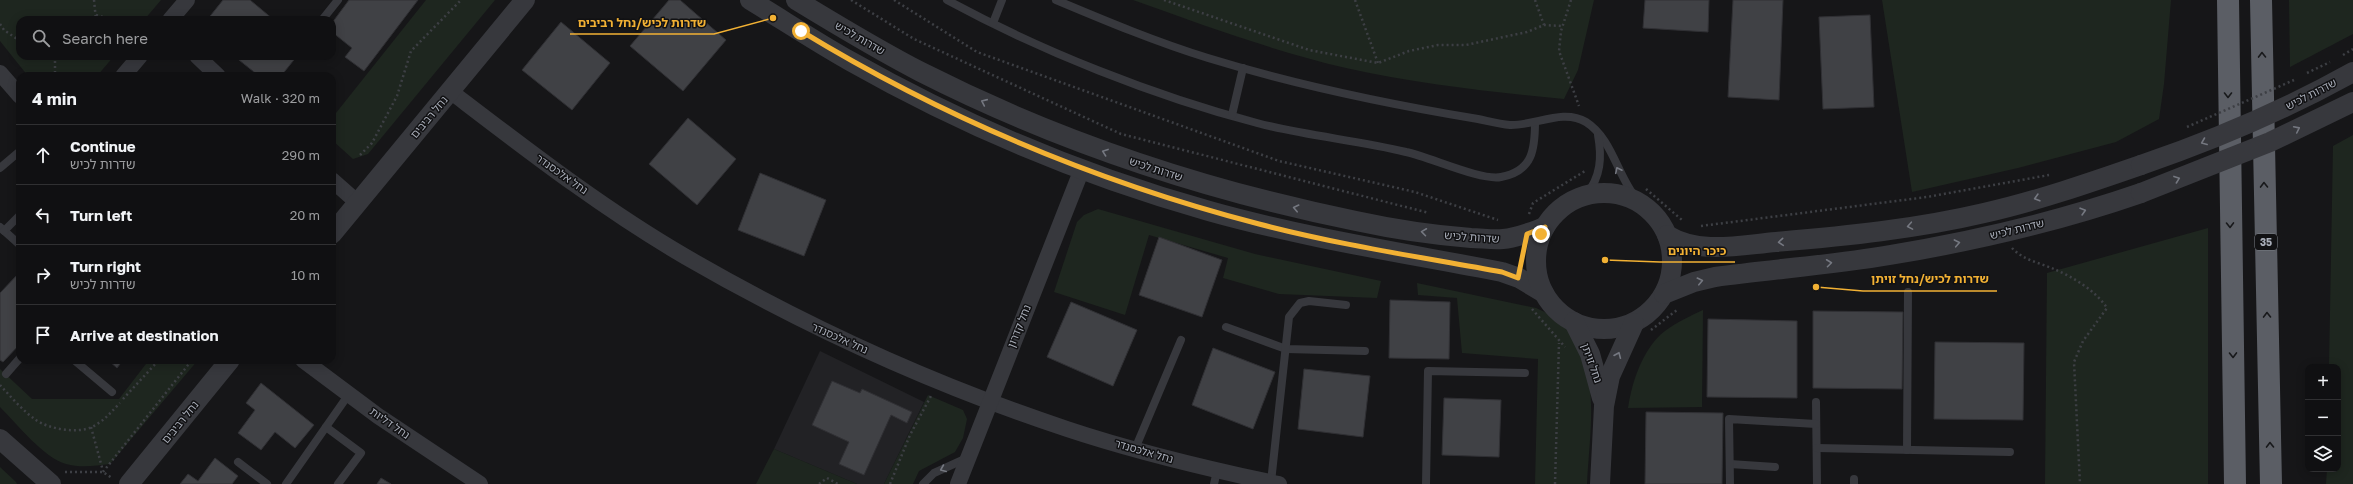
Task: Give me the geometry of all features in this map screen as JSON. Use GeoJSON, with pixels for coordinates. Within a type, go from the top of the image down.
{"type":"FeatureCollection","features":[{"type":"Feature","properties":{"kind":"highway"},"geometry":{"type":"LineString","coordinates":[[2228,0],[2235,484]]}},
{"type":"Feature","properties":{"kind":"highway","name":"35"},"geometry":{"type":"LineString","coordinates":[[2261,0],[2271,484]]}},
{"type":"Feature","properties":{"kind":"street"},"geometry":{"type":"LineString","coordinates":[[173,16],[187,0]]}},
{"type":"Feature","properties":{"kind":"street","name":"נחל רביבים"},"geometry":{"type":"LineString","coordinates":[[336,229],[525,0]]}},
{"type":"Feature","properties":{"kind":"street"},"geometry":{"type":"LineString","coordinates":[[750,0],[850,61],[914,95],[992,132],[1082,169],[1150,193],[1261,225],[1368,248],[1502,272],[1518,278],[1537,300],[1554,307],[1574,322],[1599,329],[1641,328],[1648,314],[1664,294],[1672,269],[1672,252],[1667,235],[1656,216],[1639,202],[1613,193],[1586,195],[1567,204],[1536,231],[1539,241],[1536,256],[1537,300]]}},
{"type":"Feature","properties":{"kind":"street","name":"שדרות לכיש"},"geometry":{"type":"LineString","coordinates":[[796,0],[861,40],[944,84],[1063,136],[1157,170],[1267,201],[1379,226],[1455,237],[1501,240],[1536,231]]}},
{"type":"Feature","properties":{"kind":"street"},"geometry":{"type":"LineString","coordinates":[[126,72],[137,60]]}},
{"type":"Feature","properties":{"kind":"street"},"geometry":{"type":"LineString","coordinates":[[201,60],[214,72]]}},
{"type":"Feature","properties":{"kind":"street"},"geometry":{"type":"LineString","coordinates":[[0,72],[16,91]]}},
{"type":"Feature","properties":{"kind":"street","name":"שדרות לכיש"},"geometry":{"type":"LineString","coordinates":[[1667,235],[1680,243],[1690,236],[1716,247],[1825,238],[1906,227],[1984,213],[2086,184],[2141,165],[2248,124],[2318,92],[2353,72]]}},
{"type":"Feature","properties":{"kind":"street","name":"נחל אלכסנדר"},"geometry":{"type":"LineString","coordinates":[[450,91],[560,175],[684,256],[811,325],[939,383],[1068,430],[1135,449],[1215,478],[1275,483]]}},
{"type":"Feature","properties":{"kind":"street","name":"שדרות לכיש"},"geometry":{"type":"LineString","coordinates":[[1664,294],[1687,284],[1715,277],[1890,256],[1998,234],[2108,204],[2270,142],[2353,102]]}},
{"type":"Feature","properties":{"kind":"street","name":"נחל קדרון"},"geometry":{"type":"LineString","coordinates":[[958,484],[989,401],[1082,169]]}},
{"type":"Feature","properties":{"kind":"street"},"geometry":{"type":"LineString","coordinates":[[336,184],[358,203]]}},
{"type":"Feature","properties":{"kind":"street","name":"נחל זויתן"},"geometry":{"type":"LineString","coordinates":[[1574,322],[1590,354],[1604,406]]}},
{"type":"Feature","properties":{"kind":"street","name":"נחל זויתן"},"geometry":{"type":"LineString","coordinates":[[1600,484],[1604,406],[1610,376],[1641,328]]}},
{"type":"Feature","properties":{"kind":"street","name":"נחל רביבים"},"geometry":{"type":"LineString","coordinates":[[122,482],[226,364]]}},
{"type":"Feature","properties":{"kind":"street","name":"נחל דליות"},"geometry":{"type":"LineString","coordinates":[[308,364],[349,394],[480,484]]}},
{"type":"Feature","properties":{"kind":"street"},"geometry":{"type":"LineString","coordinates":[[0,438],[55,478]]}},
{"type":"Feature","properties":{"kind":"lane"},"geometry":{"type":"LineString","coordinates":[[325,16],[338,0]]}},
{"type":"Feature","properties":{"kind":"lane"},"geometry":{"type":"LineString","coordinates":[[947,0],[993,23],[1124,79],[1232,115],[1302,134],[1405,151],[1489,178],[1514,173],[1527,163],[1535,146],[1535,122]]}},
{"type":"Feature","properties":{"kind":"lane"},"geometry":{"type":"LineString","coordinates":[[993,23],[1002,0]]}},
{"type":"Feature","properties":{"kind":"lane"},"geometry":{"type":"LineString","coordinates":[[1056,0],[1138,34],[1243,68],[1412,108],[1510,125],[1568,116],[1585,122],[1598,132],[1628,191],[1639,202]]}},
{"type":"Feature","properties":{"kind":"lane"},"geometry":{"type":"LineString","coordinates":[[1232,115],[1243,68]]}},
{"type":"Feature","properties":{"kind":"lane"},"geometry":{"type":"LineString","coordinates":[[1586,195],[1595,184],[1599,170],[1600,156],[1598,132]]}},
{"type":"Feature","properties":{"kind":"lane"},"geometry":{"type":"LineString","coordinates":[[0,168],[16,154]]}},
{"type":"Feature","properties":{"kind":"lane"},"geometry":{"type":"LineString","coordinates":[[16,217],[2,229],[16,241]]}},
{"type":"Feature","properties":{"kind":"lane"},"geometry":{"type":"LineString","coordinates":[[1907,450],[1908,292]]}},
{"type":"Feature","properties":{"kind":"lane"},"geometry":{"type":"LineString","coordinates":[[1275,483],[1289,316],[1300,303],[1309,301],[1346,306]]}},
{"type":"Feature","properties":{"kind":"lane"},"geometry":{"type":"LineString","coordinates":[[1226,327],[1286,349],[1365,351]]}},
{"type":"Feature","properties":{"kind":"lane"},"geometry":{"type":"LineString","coordinates":[[1135,449],[1181,340]]}},
{"type":"Feature","properties":{"kind":"lane"},"geometry":{"type":"LineString","coordinates":[[6,374],[16,363]]}},
{"type":"Feature","properties":{"kind":"lane"},"geometry":{"type":"LineString","coordinates":[[79,364],[112,392]]}},
{"type":"Feature","properties":{"kind":"lane"},"geometry":{"type":"LineString","coordinates":[[1426,484],[1428,371],[1525,373]]}},
{"type":"Feature","properties":{"kind":"lane"},"geometry":{"type":"LineString","coordinates":[[286,484],[349,394]]}},
{"type":"Feature","properties":{"kind":"lane"},"geometry":{"type":"LineString","coordinates":[[1816,402],[1817,484]]}},
{"type":"Feature","properties":{"kind":"lane"},"geometry":{"type":"LineString","coordinates":[[1730,484],[1729,419],[1816,424]]}},
{"type":"Feature","properties":{"kind":"lane"},"geometry":{"type":"LineString","coordinates":[[326,426],[361,453],[338,484]]}},
{"type":"Feature","properties":{"kind":"lane"},"geometry":{"type":"LineString","coordinates":[[1817,448],[2010,452]]}},
{"type":"Feature","properties":{"kind":"lane"},"geometry":{"type":"LineString","coordinates":[[923,484],[934,473],[968,458]]}},
{"type":"Feature","properties":{"kind":"lane"},"geometry":{"type":"LineString","coordinates":[[238,462],[267,484]]}},
{"type":"Feature","properties":{"kind":"lane"},"geometry":{"type":"LineString","coordinates":[[1730,464],[1775,467]]}},
{"type":"Feature","properties":{"kind":"path"},"geometry":{"type":"LineString","coordinates":[[94,0],[96,15],[99,16]]}},
{"type":"Feature","properties":{"kind":"path"},"geometry":{"type":"LineString","coordinates":[[360,156],[372,142],[397,96],[411,51],[461,0]]}},
{"type":"Feature","properties":{"kind":"path"},"geometry":{"type":"LineString","coordinates":[[851,0],[914,39],[1120,134],[1433,215]]}},
{"type":"Feature","properties":{"kind":"path"},"geometry":{"type":"LineString","coordinates":[[894,0],[978,52],[1280,161],[1415,192],[1536,231]]}},
{"type":"Feature","properties":{"kind":"path"},"geometry":{"type":"LineString","coordinates":[[1164,0],[1309,50],[1378,63],[1409,51],[1438,45],[1466,45],[1527,32],[1544,25],[1562,26]]}},
{"type":"Feature","properties":{"kind":"path"},"geometry":{"type":"LineString","coordinates":[[1355,0],[1378,63]]}},
{"type":"Feature","properties":{"kind":"path"},"geometry":{"type":"LineString","coordinates":[[1535,0],[1544,25]]}},
{"type":"Feature","properties":{"kind":"path"},"geometry":{"type":"LineString","coordinates":[[1571,0],[1562,26],[1559,51],[1585,122]]}},
{"type":"Feature","properties":{"kind":"path"},"geometry":{"type":"LineString","coordinates":[[0,24],[4,30],[16,38]]}},
{"type":"Feature","properties":{"kind":"path"},"geometry":{"type":"LineString","coordinates":[[2340,56],[2353,49]]}},
{"type":"Feature","properties":{"kind":"path"},"geometry":{"type":"LineString","coordinates":[[2302,76],[2334,59]]}},
{"type":"Feature","properties":{"kind":"path"},"geometry":{"type":"LineString","coordinates":[[55,60],[55,72]]}},
{"type":"Feature","properties":{"kind":"path"},"geometry":{"type":"LineString","coordinates":[[2182,129],[2295,80]]}},
{"type":"Feature","properties":{"kind":"path"},"geometry":{"type":"LineString","coordinates":[[1536,231],[1528,217],[1533,203],[1586,171],[1599,170]]}},
{"type":"Feature","properties":{"kind":"path"},"geometry":{"type":"LineString","coordinates":[[1621,177],[1630,179],[1649,191],[1690,236],[1715,225],[1927,197],[2052,174]]}},
{"type":"Feature","properties":{"kind":"path"},"geometry":{"type":"LineString","coordinates":[[1998,234],[2014,251],[2080,284],[2100,298],[2107,308],[2083,340],[2074,362],[2080,484]]}},
{"type":"Feature","properties":{"kind":"path"},"geometry":{"type":"LineString","coordinates":[[1641,328],[1685,303],[1687,284]]}},
{"type":"Feature","properties":{"kind":"path"},"geometry":{"type":"LineString","coordinates":[[1537,300],[1559,342],[1572,352],[1590,354]]}},
{"type":"Feature","properties":{"kind":"path"},"geometry":{"type":"LineString","coordinates":[[1555,484],[1559,342]]}},
{"type":"Feature","properties":{"kind":"path"},"geometry":{"type":"LineString","coordinates":[[0,385],[37,420],[56,427],[77,430],[91,427],[104,419],[154,364]]}},
{"type":"Feature","properties":{"kind":"path"},"geometry":{"type":"LineString","coordinates":[[103,472],[189,364]]}},
{"type":"Feature","properties":{"kind":"path"},"geometry":{"type":"LineString","coordinates":[[890,484],[910,435],[939,383]]}},
{"type":"Feature","properties":{"kind":"path"},"geometry":{"type":"LineString","coordinates":[[91,427],[103,472]]}},
{"type":"Feature","properties":{"kind":"path"},"geometry":{"type":"LineString","coordinates":[[55,478],[103,472],[122,482]]}},
{"type":"Feature","properties":{"kind":"path"},"geometry":{"type":"LineString","coordinates":[[819,484],[827,478],[838,484]]}},
{"type":"Feature","properties":{"kind":"shaded area"},"geometry":{"type":"Polygon","coordinates":[[[0,0],[161,0],[147,16],[16,16],[16,60],[111,60],[100,72],[25,72],[0,41],[0,0]]]}},
{"type":"Feature","properties":{"kind":"shaded area"},"geometry":{"type":"Polygon","coordinates":[[[426,0],[495,0],[368,154],[353,159],[336,144],[336,113],[426,0]]]}},
{"type":"Feature","properties":{"kind":"shaded area"},"geometry":{"type":"Polygon","coordinates":[[[1133,0],[1594,0],[1578,70],[1564,99],[1455,87],[1400,79],[1346,68],[1265,46],[1133,0]]]}},
{"type":"Feature","properties":{"kind":"shaded area"},"geometry":{"type":"Polygon","coordinates":[[[1882,0],[2171,0],[2164,84],[2159,119],[2116,142],[2018,168],[1912,192],[1882,0]]]}},
{"type":"Feature","properties":{"kind":"shaded area"},"geometry":{"type":"Polygon","coordinates":[[[2289,0],[2353,0],[2353,34],[2290,67],[2289,0]]]}},
{"type":"Feature","properties":{"kind":"shaded area"},"geometry":{"type":"Polygon","coordinates":[[[2353,135],[2353,484],[2326,484],[2327,472],[2341,472],[2341,364],[2329,364],[2333,146],[2353,135]]]}},
{"type":"Feature","properties":{"kind":"shaded area"},"geometry":{"type":"Polygon","coordinates":[[[1098,209],[1255,254],[1381,281],[1377,298],[1279,294],[1223,278],[1228,258],[1149,235],[1125,315],[1054,292],[1077,222],[1084,215],[1098,209]]]}},
{"type":"Feature","properties":{"kind":"shaded area"},"geometry":{"type":"Polygon","coordinates":[[[2208,228],[2208,484],[2045,484],[2047,273],[2208,228]]]}},
{"type":"Feature","properties":{"kind":"shaded area"},"geometry":{"type":"Polygon","coordinates":[[[1417,283],[1536,308],[1559,322],[1575,339],[1585,360],[1590,384],[1591,409],[1587,484],[1535,484],[1538,359],[1462,353],[1457,298],[1418,295],[1417,283]]]}},
{"type":"Feature","properties":{"kind":"shaded area"},"geometry":{"type":"Polygon","coordinates":[[[1703,310],[1702,407],[1628,408],[1632,387],[1650,346],[1665,331],[1684,319],[1703,310]]]}},
{"type":"Feature","properties":{"kind":"shaded area"},"geometry":{"type":"Polygon","coordinates":[[[820,351],[924,402],[884,484],[857,484],[774,449],[820,351]]]}},
{"type":"Feature","properties":{"kind":"shaded area"},"geometry":{"type":"Polygon","coordinates":[[[146,364],[195,364],[110,464],[93,466],[77,466],[58,461],[31,440],[0,407],[0,369],[32,399],[119,399],[146,364]]]}},
{"type":"Feature","properties":{"kind":"shaded area"},"geometry":{"type":"Polygon","coordinates":[[[928,395],[963,410],[967,419],[963,438],[955,452],[919,471],[913,484],[884,484],[928,395]]]}},
{"type":"Feature","properties":{"kind":"shaded area"},"geometry":{"type":"Polygon","coordinates":[[[774,449],[857,484],[756,484],[774,449]]]}},
{"type":"Feature","properties":{"kind":"shaded area"},"geometry":{"type":"Polygon","coordinates":[[[0,467],[16,482],[17,484],[0,484],[0,467]]]}},
{"type":"Feature","properties":{"kind":"building"},"geometry":{"type":"Polygon","coordinates":[[[223,0],[250,0],[269,16],[210,16],[223,0]]]}},
{"type":"Feature","properties":{"kind":"building"},"geometry":{"type":"Polygon","coordinates":[[[349,0],[418,0],[364,71],[345,57],[352,48],[336,35],[336,18],[349,0]]]}},
{"type":"Feature","properties":{"kind":"building"},"geometry":{"type":"Polygon","coordinates":[[[669,0],[680,0],[726,40],[683,91],[630,46],[669,0]]]}},
{"type":"Feature","properties":{"kind":"building"},"geometry":{"type":"Polygon","coordinates":[[[1645,0],[1709,0],[1708,32],[1643,28],[1645,0]]]}},
{"type":"Feature","properties":{"kind":"building"},"geometry":{"type":"Polygon","coordinates":[[[1733,0],[1783,0],[1779,100],[1728,97],[1733,0]]]}},
{"type":"Feature","properties":{"kind":"building"},"geometry":{"type":"Polygon","coordinates":[[[1870,15],[1874,107],[1823,109],[1819,17],[1870,15]]]}},
{"type":"Feature","properties":{"kind":"building"},"geometry":{"type":"Polygon","coordinates":[[[561,22],[610,63],[572,110],[522,70],[561,22]]]}},
{"type":"Feature","properties":{"kind":"building"},"geometry":{"type":"Polygon","coordinates":[[[239,60],[294,60],[284,72],[254,72],[239,60]]]}},
{"type":"Feature","properties":{"kind":"building"},"geometry":{"type":"Polygon","coordinates":[[[688,118],[736,159],[697,205],[649,164],[688,118]]]}},
{"type":"Feature","properties":{"kind":"building"},"geometry":{"type":"Polygon","coordinates":[[[760,173],[826,200],[804,256],[738,230],[760,173]]]}},
{"type":"Feature","properties":{"kind":"building"},"geometry":{"type":"Polygon","coordinates":[[[1159,237],[1222,260],[1202,317],[1139,295],[1159,237]]]}},
{"type":"Feature","properties":{"kind":"building"},"geometry":{"type":"Polygon","coordinates":[[[16,276],[16,348],[3,362],[0,360],[0,293],[16,276]]]}},
{"type":"Feature","properties":{"kind":"building"},"geometry":{"type":"Polygon","coordinates":[[[1390,300],[1450,302],[1449,359],[1389,358],[1390,300]]]}},
{"type":"Feature","properties":{"kind":"building"},"geometry":{"type":"Polygon","coordinates":[[[1071,302],[1137,330],[1113,386],[1047,357],[1071,302]]]}},
{"type":"Feature","properties":{"kind":"building"},"geometry":{"type":"Polygon","coordinates":[[[1813,311],[1903,312],[1902,389],[1813,388],[1813,311]]]}},
{"type":"Feature","properties":{"kind":"building"},"geometry":{"type":"Polygon","coordinates":[[[1708,319],[1797,321],[1797,398],[1707,397],[1708,319]]]}},
{"type":"Feature","properties":{"kind":"building"},"geometry":{"type":"Polygon","coordinates":[[[1935,342],[2024,343],[2023,420],[1934,419],[1935,342]]]}},
{"type":"Feature","properties":{"kind":"building"},"geometry":{"type":"Polygon","coordinates":[[[1213,348],[1275,372],[1253,429],[1192,405],[1213,348]]]}},
{"type":"Feature","properties":{"kind":"building"},"geometry":{"type":"Polygon","coordinates":[[[112,364],[120,364],[117,368],[112,364]]]}},
{"type":"Feature","properties":{"kind":"building"},"geometry":{"type":"Polygon","coordinates":[[[1304,369],[1370,376],[1363,437],[1298,429],[1304,369]]]}},
{"type":"Feature","properties":{"kind":"building"},"geometry":{"type":"Polygon","coordinates":[[[832,381],[860,393],[862,389],[912,412],[907,423],[891,415],[864,475],[839,464],[849,442],[812,425],[832,381]]]}},
{"type":"Feature","properties":{"kind":"building"},"geometry":{"type":"Polygon","coordinates":[[[261,383],[314,425],[295,448],[275,432],[261,450],[238,433],[255,410],[246,403],[261,383]]]}},
{"type":"Feature","properties":{"kind":"building"},"geometry":{"type":"Polygon","coordinates":[[[1444,398],[1501,400],[1499,457],[1442,455],[1444,398]]]}},
{"type":"Feature","properties":{"kind":"building"},"geometry":{"type":"Polygon","coordinates":[[[1646,412],[1723,413],[1722,484],[1645,484],[1646,412]]]}},
{"type":"Feature","properties":{"kind":"building"},"geometry":{"type":"Polygon","coordinates":[[[215,458],[238,476],[232,484],[180,484],[188,474],[198,481],[215,458]]]}},
{"type":"Feature","properties":{"kind":"building"},"geometry":{"type":"Polygon","coordinates":[[[381,478],[391,484],[377,484],[381,478]]]}},
{"type":"Feature","properties":{"kind":"place","name":"שדרות לכיש/נחל רביבים"},"geometry":{"type":"Point","coordinates":[773,18]}},
{"type":"Feature","properties":{"kind":"place","name":"כיכר היונים"},"geometry":{"type":"Point","coordinates":[1605,260]}},
{"type":"Feature","properties":{"kind":"place","name":"שדרות לכיש/נחל זויתן"},"geometry":{"type":"Point","coordinates":[1816,287]}},
{"type":"Feature","properties":{"kind":"route"},"geometry":{"type":"LineString","coordinates":[[801,31],[850,61],[908,92],[972,123],[1054,158],[1150,193],[1261,225],[1375,250],[1417,256],[1502,272],[1518,278],[1527,234],[1545,227],[1541,234]]}}]}
